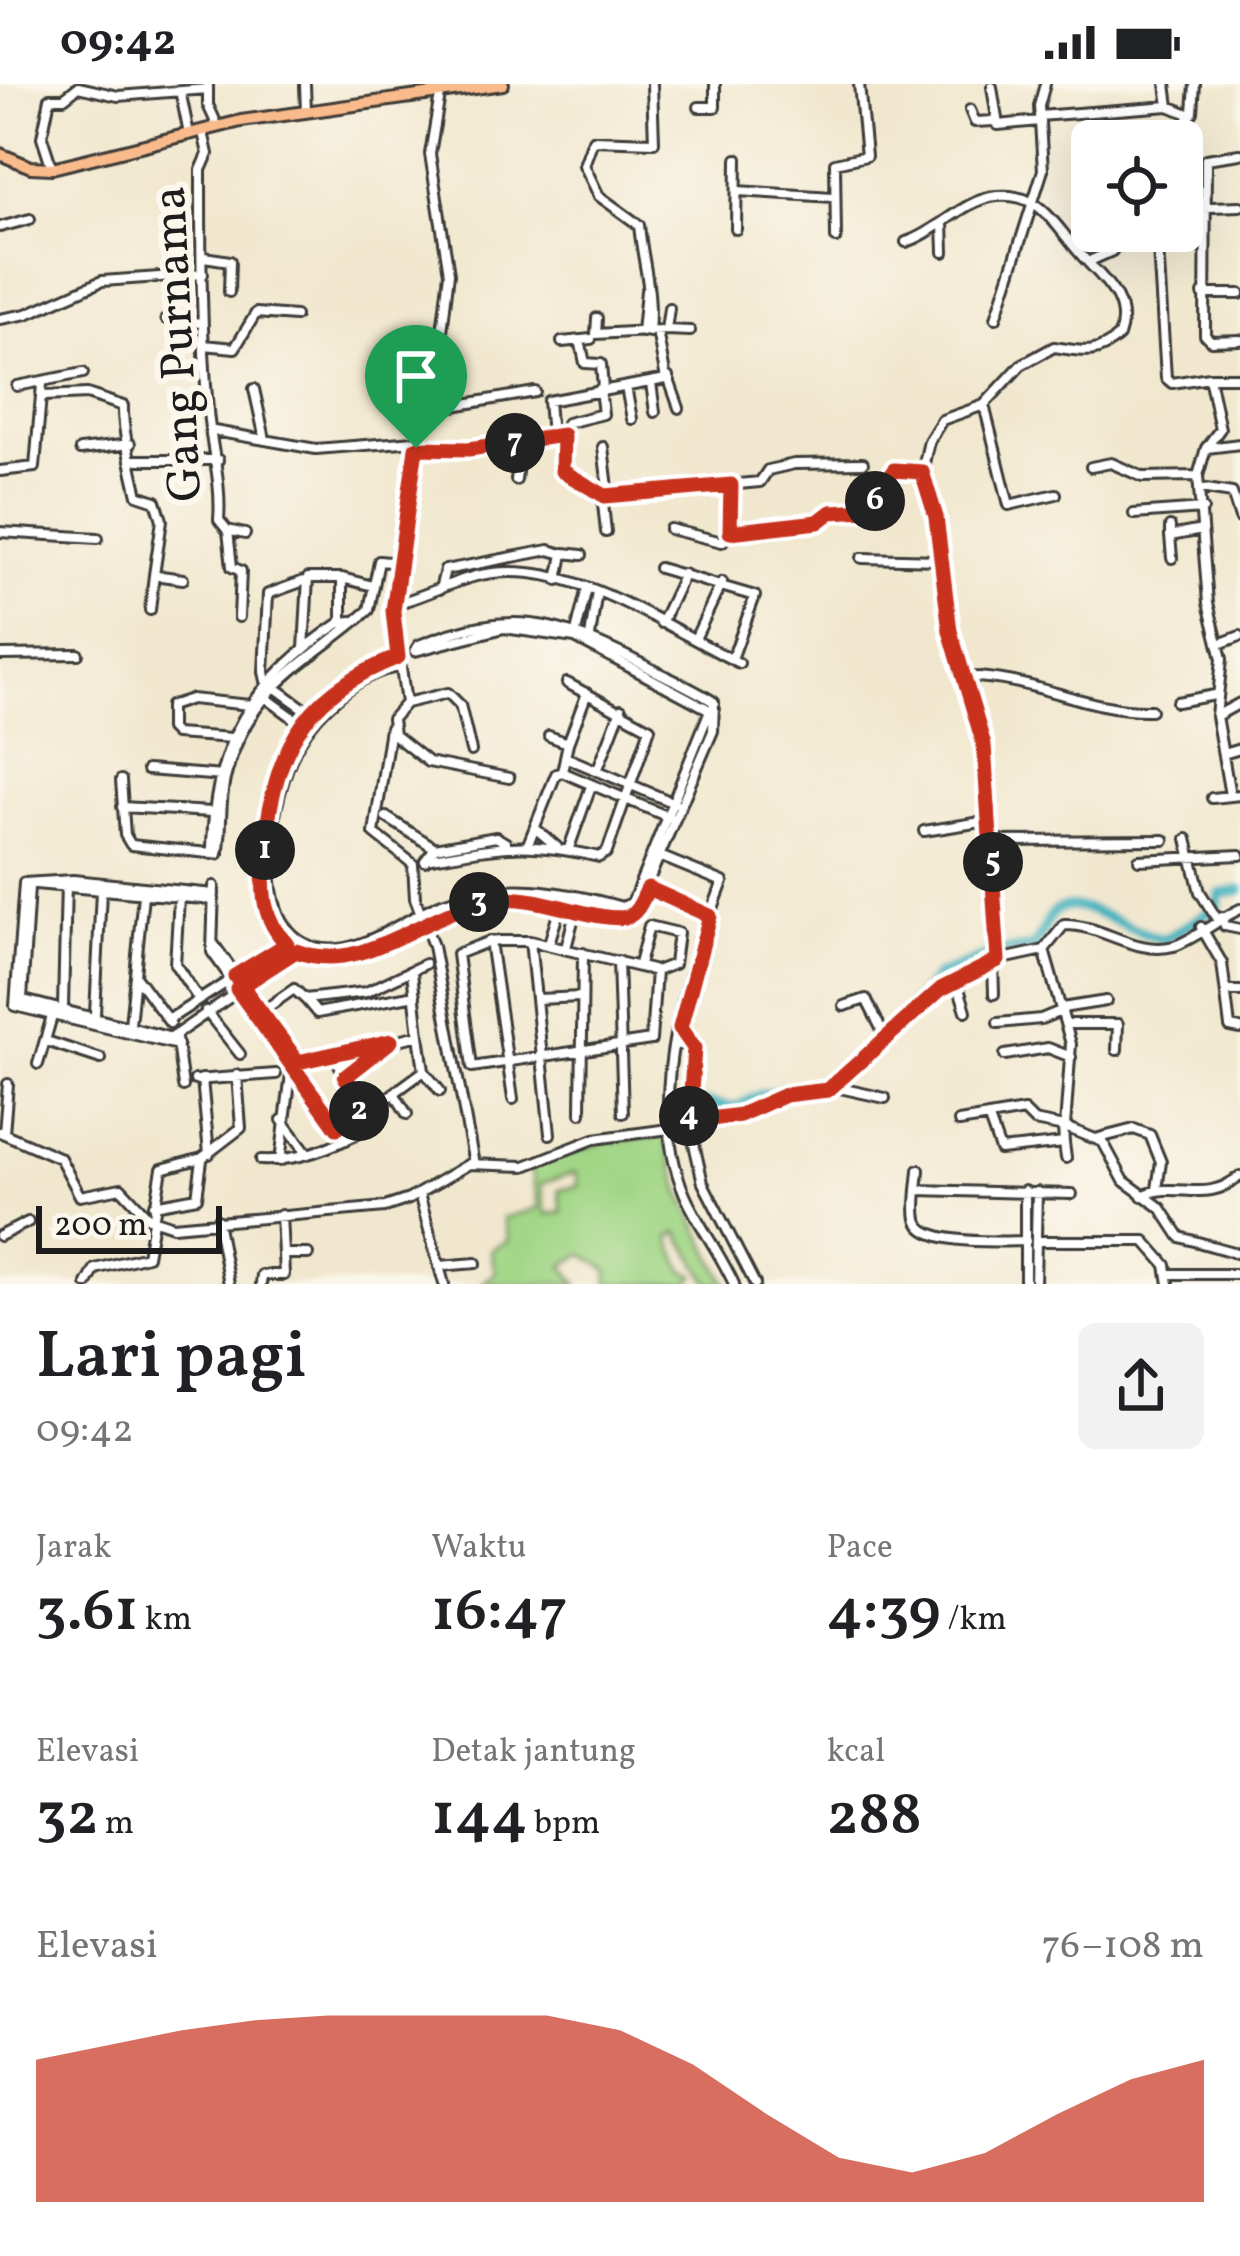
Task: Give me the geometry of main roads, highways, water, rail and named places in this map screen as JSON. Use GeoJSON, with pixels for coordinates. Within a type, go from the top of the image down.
{"type":"FeatureCollection","features":[{"type":"Feature","properties":{"kind":"main road"},"geometry":{"type":"LineString","coordinates":[[0,154],[31,167],[52,168],[218,127],[503,84]]}},
{"type":"Feature","properties":{"kind":"waterway"},"geometry":{"type":"LineString","coordinates":[[891,1032],[936,976],[997,952],[1033,947],[1050,917],[1063,907],[1090,911],[1165,939],[1218,906],[1220,894],[1240,890]]}},
{"type":"Feature","properties":{"kind":"waterway"},"geometry":{"type":"LineString","coordinates":[[707,1103],[735,1108],[759,1095],[817,1084],[877,1045]]}}]}
